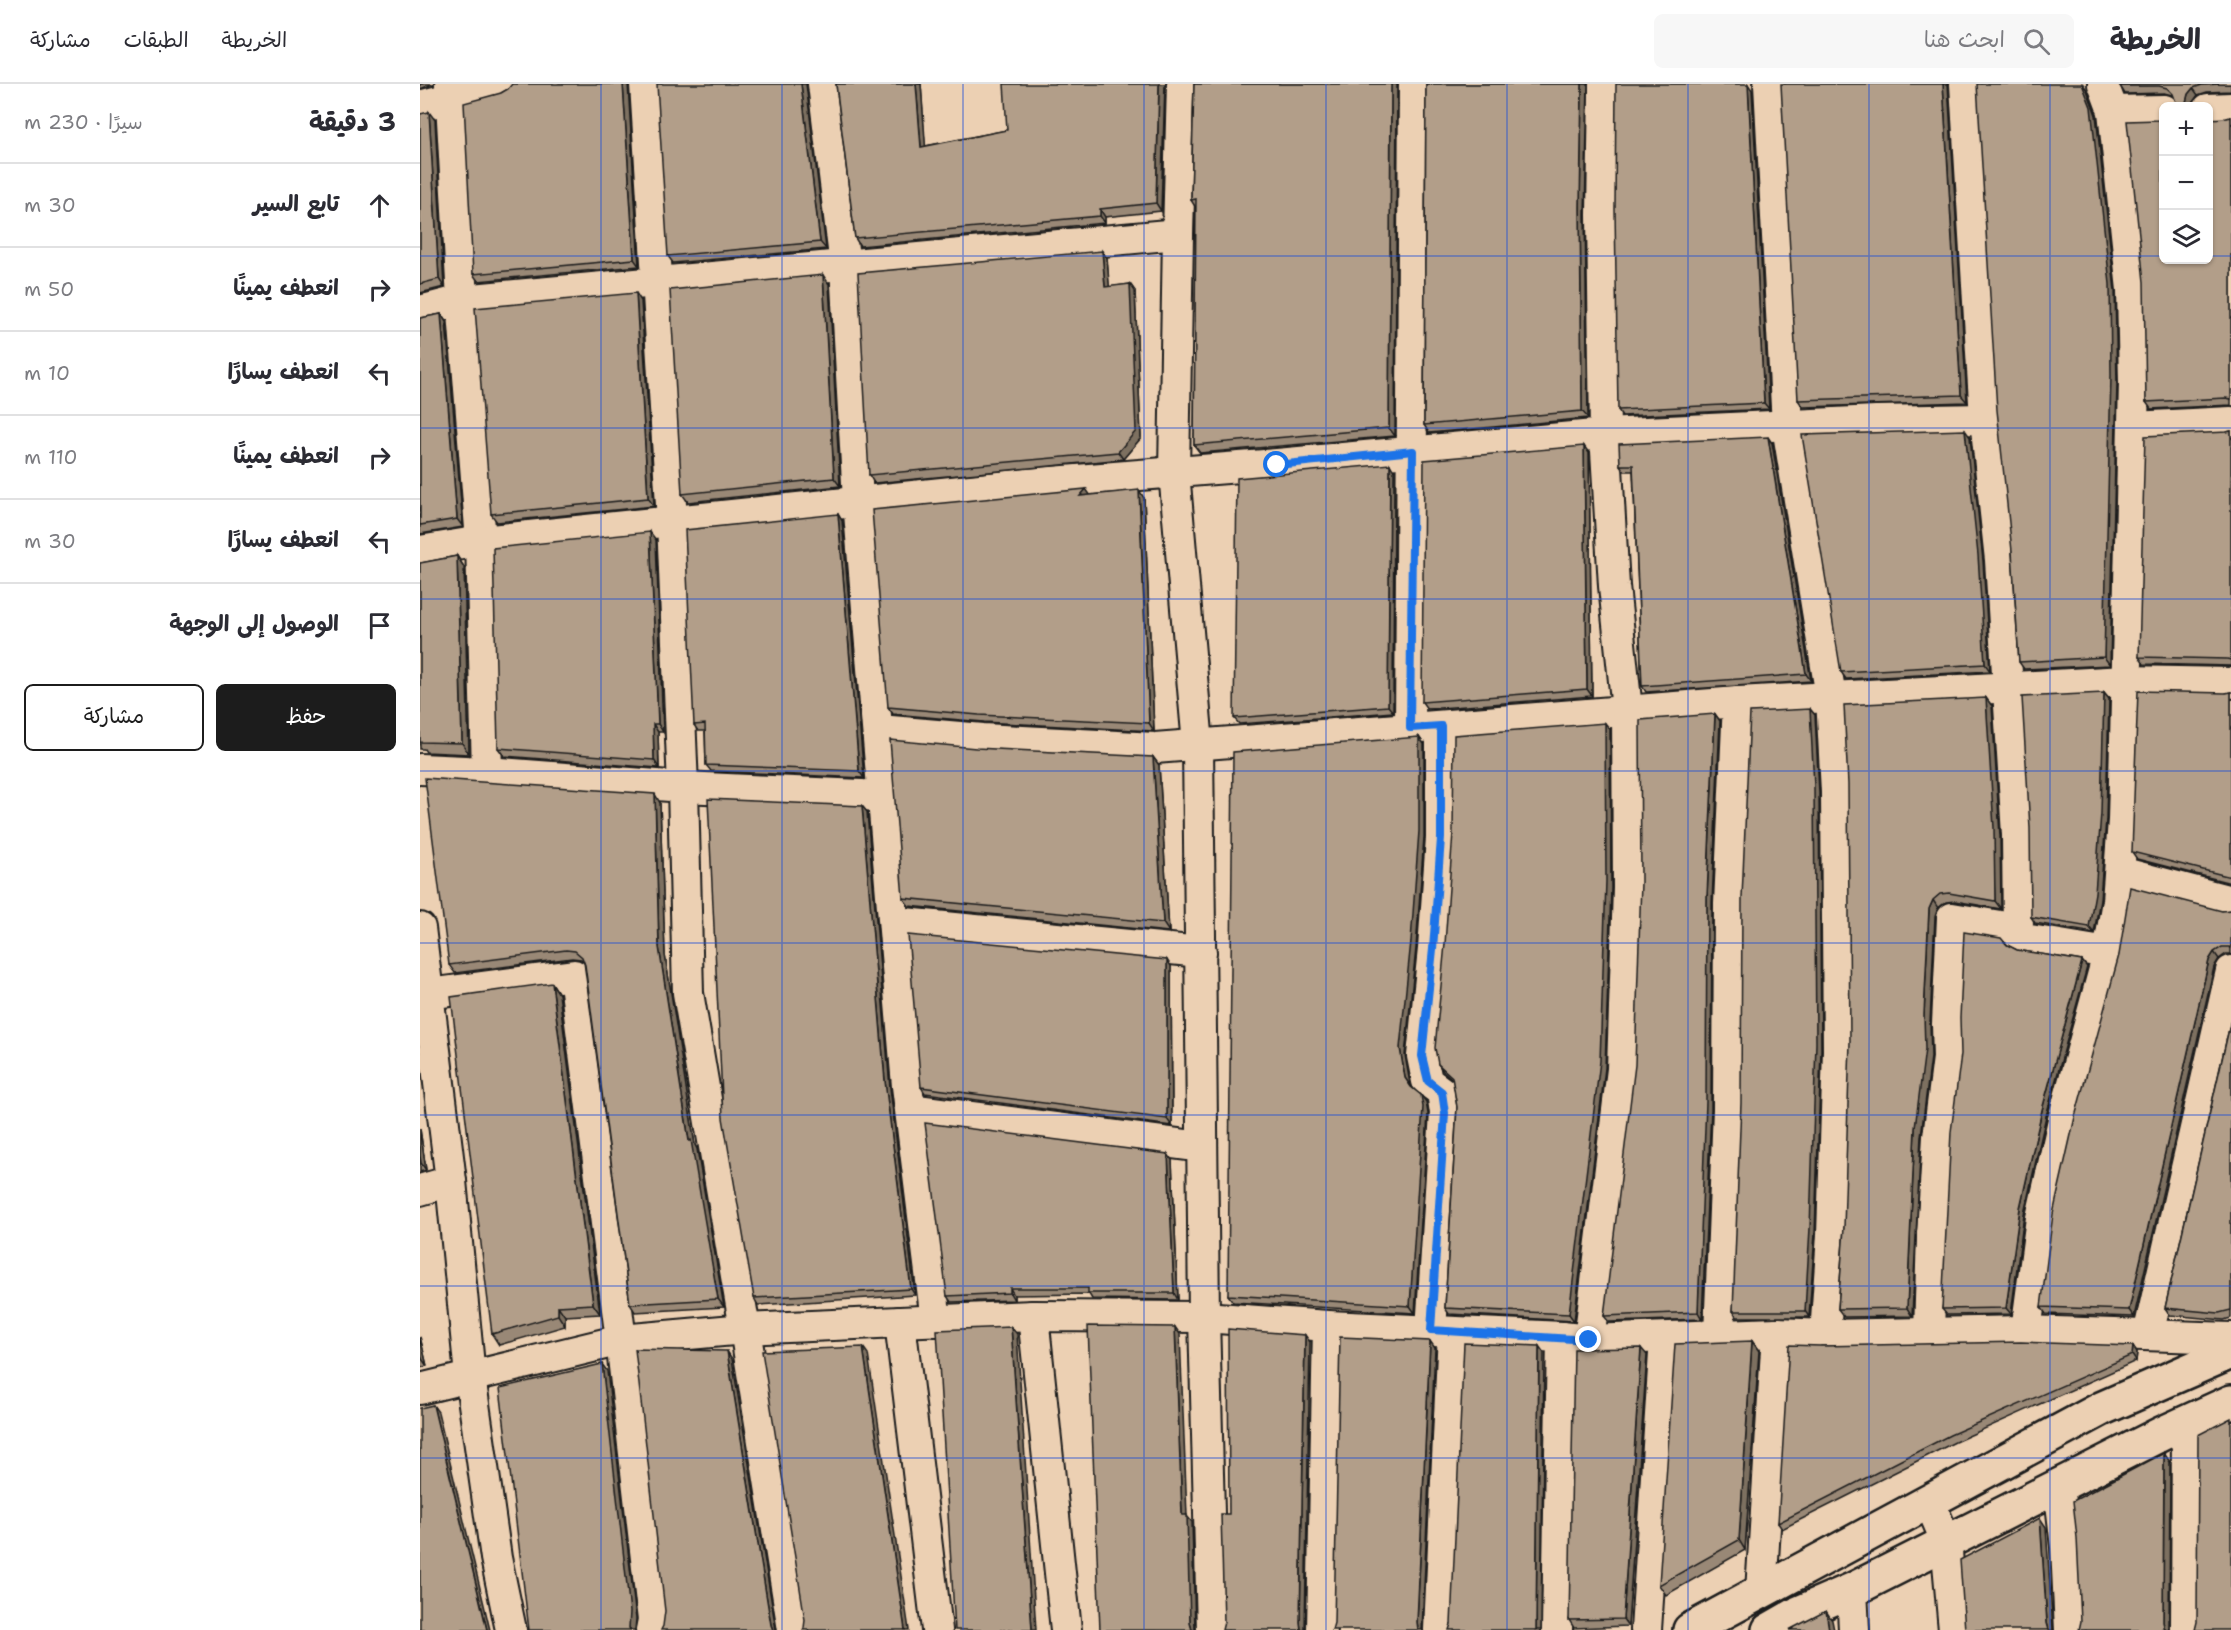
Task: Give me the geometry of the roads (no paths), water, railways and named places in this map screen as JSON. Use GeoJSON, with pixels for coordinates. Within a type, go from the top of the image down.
{"type":"FeatureCollection","features":[{"type":"Feature","properties":{"kind":"main road"},"geometry":{"type":"LineString","coordinates":[[1690,1630],[2103,1408],[2231,1352]]}},
{"type":"Feature","properties":{"kind":"main road"},"geometry":{"type":"LineString","coordinates":[[1769,1630],[2161,1434],[2231,1402]]}},
{"type":"Feature","properties":{"kind":"street"},"geometry":{"type":"LineString","coordinates":[[420,106],[450,91],[502,84]]}},
{"type":"Feature","properties":{"kind":"street"},"geometry":{"type":"LineString","coordinates":[[645,84],[672,521],[683,787],[688,993],[793,1630]]}},
{"type":"Feature","properties":{"kind":"street"},"geometry":{"type":"LineString","coordinates":[[823,84],[845,266],[858,501],[879,730],[907,1086],[936,1321]]}},
{"type":"Feature","properties":{"kind":"street"},"geometry":{"type":"LineString","coordinates":[[1182,84],[1174,472],[1198,745],[1204,1317],[1212,1630]]}},
{"type":"Feature","properties":{"kind":"street"},"geometry":{"type":"LineString","coordinates":[[1410,728],[1414,84]]}},
{"type":"Feature","properties":{"kind":"street"},"geometry":{"type":"LineString","coordinates":[[1557,1630],[1576,1338],[1622,1069],[1628,888],[1627,710],[1614,586],[1605,434],[1602,247],[1604,84]]}},
{"type":"Feature","properties":{"kind":"street"},"geometry":{"type":"LineString","coordinates":[[1769,84],[1787,426],[1831,698],[1836,792],[1838,1050],[1832,1235],[1825,1335]]}},
{"type":"Feature","properties":{"kind":"street"},"geometry":{"type":"LineString","coordinates":[[1965,84],[1985,418],[2000,560],[2017,835],[2018,933],[2024,939],[2108,953]]}},
{"type":"Feature","properties":{"kind":"street"},"geometry":{"type":"LineString","coordinates":[[450,91],[462,300],[481,541],[487,772]]}},
{"type":"Feature","properties":{"kind":"street"},"geometry":{"type":"LineString","coordinates":[[2026,1331],[2041,1218],[2063,1120],[2108,953],[2120,872],[2132,515],[2132,290],[2108,97],[2159,109]]}},
{"type":"Feature","properties":{"kind":"street"},"geometry":{"type":"LineString","coordinates":[[2213,109],[2231,108]]}},
{"type":"Feature","properties":{"kind":"street"},"geometry":{"type":"LineString","coordinates":[[420,311],[462,300],[1178,234]]}},
{"type":"Feature","properties":{"kind":"street"},"geometry":{"type":"LineString","coordinates":[[420,551],[481,541],[1027,484],[1277,465],[1605,434],[1985,418]]}},
{"type":"Feature","properties":{"kind":"street"},"geometry":{"type":"LineString","coordinates":[[2133,427],[2231,422]]}},
{"type":"Feature","properties":{"kind":"street"},"geometry":{"type":"LineString","coordinates":[[879,730],[982,739],[1155,748],[1738,702],[2125,681],[2231,683]]}},
{"type":"Feature","properties":{"kind":"street"},"geometry":{"type":"LineString","coordinates":[[1719,1335],[1728,1109],[1729,904],[1738,702]]}},
{"type":"Feature","properties":{"kind":"street"},"geometry":{"type":"LineString","coordinates":[[1439,1630],[1445,1113],[1442,1092],[1428,1081],[1422,1056],[1441,838],[1441,726]]}},
{"type":"Feature","properties":{"kind":"street"},"geometry":{"type":"LineString","coordinates":[[420,769],[683,787],[884,796]]}},
{"type":"Feature","properties":{"kind":"street"},"geometry":{"type":"LineString","coordinates":[[2120,872],[2231,901]]}},
{"type":"Feature","properties":{"kind":"street"},"geometry":{"type":"LineString","coordinates":[[1929,1333],[1938,1137],[1948,1058],[1947,1024],[1952,918],[2018,929]]}},
{"type":"Feature","properties":{"kind":"street"},"geometry":{"type":"LineString","coordinates":[[894,922],[1201,952]]}},
{"type":"Feature","properties":{"kind":"street"},"geometry":{"type":"LineString","coordinates":[[420,928],[425,987],[451,1180],[470,1376],[496,1558],[512,1630]]}},
{"type":"Feature","properties":{"kind":"street"},"geometry":{"type":"LineString","coordinates":[[2148,1335],[2226,1023],[2231,971]]}},
{"type":"Feature","properties":{"kind":"street"},"geometry":{"type":"LineString","coordinates":[[425,987],[574,975],[621,1340],[653,1620],[651,1630]]}},
{"type":"Feature","properties":{"kind":"street"},"geometry":{"type":"LineString","coordinates":[[911,1109],[1202,1147]]}},
{"type":"Feature","properties":{"kind":"street"},"geometry":{"type":"LineString","coordinates":[[420,1190],[451,1180]]}},
{"type":"Feature","properties":{"kind":"street"},"geometry":{"type":"LineString","coordinates":[[420,1389],[621,1340],[745,1329],[1033,1316],[1204,1317],[1328,1326],[1576,1338],[1665,1338],[1777,1333],[1825,1335],[2026,1331],[2231,1338]]}},
{"type":"Feature","properties":{"kind":"street"},"geometry":{"type":"LineString","coordinates":[[1033,1316],[1066,1630]]}},
{"type":"Feature","properties":{"kind":"street"},"geometry":{"type":"LineString","coordinates":[[900,1322],[937,1630]]}},
{"type":"Feature","properties":{"kind":"street"},"geometry":{"type":"LineString","coordinates":[[1322,1630],[1328,1326]]}},
{"type":"Feature","properties":{"kind":"street"},"geometry":{"type":"LineString","coordinates":[[1761,1592],[1777,1333]]}},
{"type":"Feature","properties":{"kind":"street"},"geometry":{"type":"LineString","coordinates":[[1646,1630],[1665,1338]]}},
{"type":"Feature","properties":{"kind":"street"},"geometry":{"type":"LineString","coordinates":[[2186,1630],[2187,1423]]}},
{"type":"Feature","properties":{"kind":"street"},"geometry":{"type":"LineString","coordinates":[[2059,1485],[2066,1546],[2070,1630]]}},
{"type":"Feature","properties":{"kind":"street"},"geometry":{"type":"LineString","coordinates":[[1929,1501],[1946,1541],[1954,1630]]}},
{"type":"Feature","properties":{"kind":"street"},"geometry":{"type":"LineString","coordinates":[[1852,1590],[1854,1630]]}}]}
